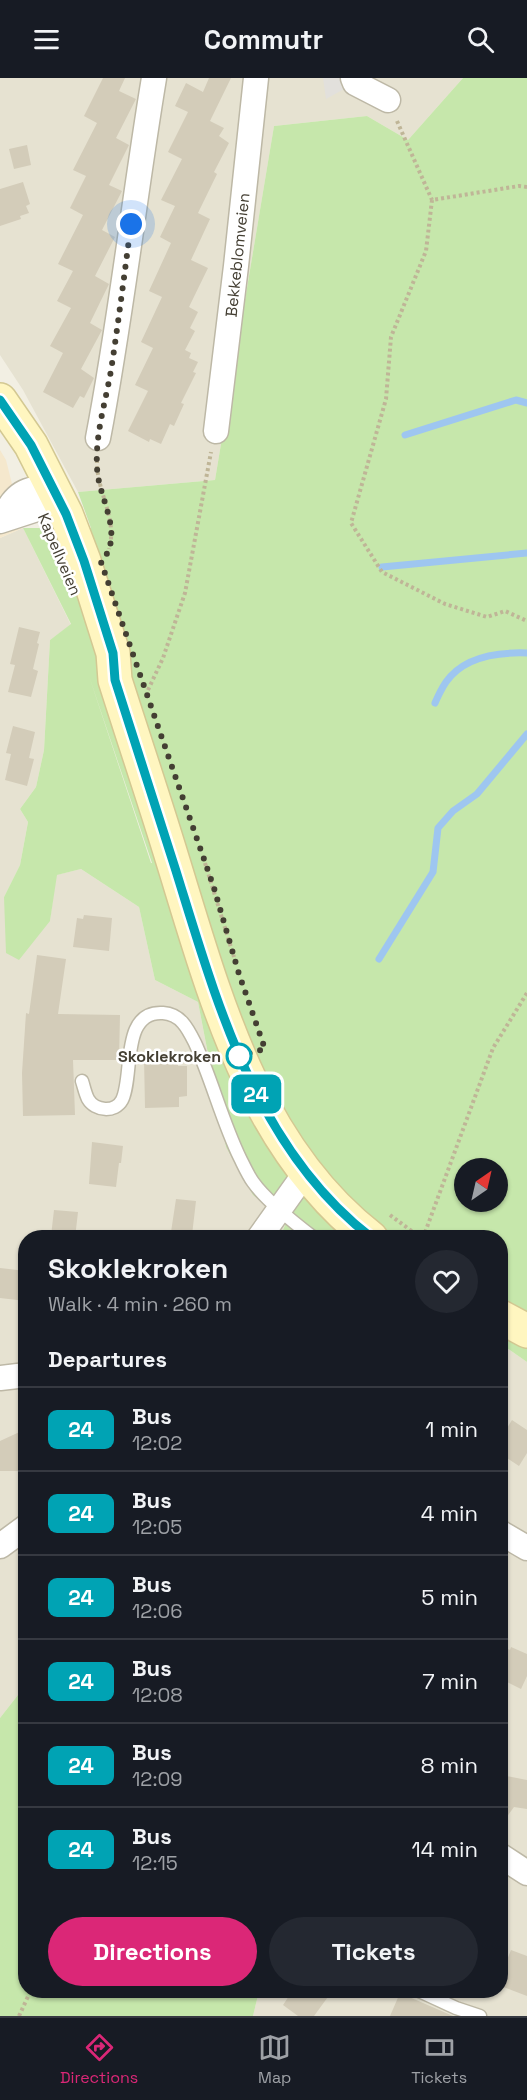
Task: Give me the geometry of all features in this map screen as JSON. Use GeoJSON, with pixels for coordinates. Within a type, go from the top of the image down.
{"type":"FeatureCollection","features":[{"type":"Feature","properties":{"kind":"main road","name":"Kapellveien"},"geometry":{"type":"LineString","coordinates":[[0,400],[31,445],[41,494],[101,659],[129,682],[229,1030],[243,1068],[265,1110],[306,1172],[336,1207],[380,1226]]}},
{"type":"Feature","properties":{"kind":"main road","name":"Kapellveien"},"geometry":{"type":"LineString","coordinates":[[0,430],[41,494]]}},
{"type":"Feature","properties":{"kind":"main road"},"geometry":{"type":"LineString","coordinates":[[508,1321],[527,1331]]}},
{"type":"Feature","properties":{"kind":"street"},"geometry":{"type":"LineString","coordinates":[[98,438],[112,365],[154,78]]}},
{"type":"Feature","properties":{"kind":"street","name":"Bekkeblomveien"},"geometry":{"type":"LineString","coordinates":[[216,431],[256,78]]}},
{"type":"Feature","properties":{"kind":"street"},"geometry":{"type":"LineString","coordinates":[[353,78],[355,82],[388,100]]}},
{"type":"Feature","properties":{"kind":"street"},"geometry":{"type":"LineString","coordinates":[[1,520],[12,501],[41,494]]}},
{"type":"Feature","properties":{"kind":"street"},"geometry":{"type":"LineString","coordinates":[[264,1230],[306,1172]]}},
{"type":"Feature","properties":{"kind":"street"},"geometry":{"type":"LineString","coordinates":[[0,1378],[18,1377]]}},
{"type":"Feature","properties":{"kind":"street"},"geometry":{"type":"LineString","coordinates":[[0,1546],[18,1533]]}},
{"type":"Feature","properties":{"kind":"street"},"geometry":{"type":"LineString","coordinates":[[508,1537],[527,1548]]}},
{"type":"Feature","properties":{"kind":"street"},"geometry":{"type":"LineString","coordinates":[[508,1861],[527,1873]]}},
{"type":"Feature","properties":{"kind":"lane"},"geometry":{"type":"LineString","coordinates":[[82,1081],[91,1103],[96,1107],[112,1108],[122,1101],[131,1043],[145,1019],[160,1013],[172,1015],[181,1020],[200,1055],[227,1132],[250,1177],[261,1191],[305,1230]]}},
{"type":"Feature","properties":{"kind":"lane"},"geometry":{"type":"LineString","coordinates":[[434,1998],[480,2016]]}},
{"type":"Feature","properties":{"kind":"path"},"geometry":{"type":"LineString","coordinates":[[388,100],[432,200],[426,251],[391,337],[386,399],[351,523],[382,572],[445,604],[487,616],[505,611],[527,621]]}},
{"type":"Feature","properties":{"kind":"path"},"geometry":{"type":"LineString","coordinates":[[432,200],[519,186],[527,187]]}},
{"type":"Feature","properties":{"kind":"path"},"geometry":{"type":"LineString","coordinates":[[129,682],[147,694],[163,658],[185,593],[216,431]]}},
{"type":"Feature","properties":{"kind":"path"},"geometry":{"type":"LineString","coordinates":[[98,438],[99,486],[112,528],[108,554]]}},
{"type":"Feature","properties":{"kind":"path"},"geometry":{"type":"LineString","coordinates":[[203,857],[222,912],[236,964]]}},
{"type":"Feature","properties":{"kind":"path"},"geometry":{"type":"LineString","coordinates":[[425,1230],[493,1048],[527,993]]}},
{"type":"Feature","properties":{"kind":"path"},"geometry":{"type":"LineString","coordinates":[[19,2016],[27,1998]]}},
{"type":"Feature","properties":{"kind":"shaded area"},"geometry":{"type":"Polygon","coordinates":[[[0,78],[463,78],[408,140],[367,116],[274,126],[215,480],[78,492],[23,390],[0,355],[0,78]]]}},
{"type":"Feature","properties":{"kind":"shaded area"},"geometry":{"type":"Polygon","coordinates":[[[323,78],[353,78],[355,83],[326,99],[323,78]]]}},
{"type":"Feature","properties":{"kind":"shaded area"},"geometry":{"type":"Polygon","coordinates":[[[0,450],[6,460],[23,528],[0,538],[0,450]]]}},
{"type":"Feature","properties":{"kind":"shaded area"},"geometry":{"type":"Polygon","coordinates":[[[23,528],[71,625],[50,640],[44,750],[36,787],[20,809],[28,822],[20,865],[4,897],[50,921],[56,875],[81,869],[139,907],[155,980],[198,1002],[226,1147],[286,1223],[283,1230],[18,1230],[18,1695],[0,1718],[0,538],[23,528]]]}},
{"type":"Feature","properties":{"kind":"shaded area"},"geometry":{"type":"Polygon","coordinates":[[[508,1349],[527,1362],[527,2016],[253,2016],[257,1998],[508,1998],[508,1349]]]}},
{"type":"Feature","properties":{"kind":"green space"},"geometry":{"type":"Polygon","coordinates":[[[463,78],[527,78],[527,1362],[508,1349],[508,1230],[283,1230],[286,1223],[253,1195],[226,1147],[198,1002],[155,980],[139,907],[81,869],[57,875],[50,921],[19,960],[6,953],[4,897],[20,865],[28,822],[20,809],[36,787],[44,750],[50,640],[71,624],[23,528],[91,528],[78,492],[215,480],[274,126],[367,116],[408,140],[463,78]],[[89,676],[151,863],[152,863],[89,676]]]}},
{"type":"Feature","properties":{"kind":"green space"},"geometry":{"type":"Polygon","coordinates":[[[18,1695],[18,1998],[257,1998],[253,2016],[0,2016],[0,1718],[18,1695]]]}},
{"type":"Feature","properties":{"kind":"building"},"geometry":{"type":"Polygon","coordinates":[[[103,78],[125,78],[119,91],[136,99],[116,138],[129,145],[109,185],[122,191],[102,230],[115,237],[95,276],[109,284],[90,323],[102,330],[81,369],[94,378],[84,398],[80,396],[73,408],[43,392],[63,353],[50,346],[71,308],[57,301],[73,271],[58,264],[83,215],[70,208],[86,176],[73,170],[97,123],[84,116],[103,78]]]}},
{"type":"Feature","properties":{"kind":"building"},"geometry":{"type":"Polygon","coordinates":[[[209,78],[231,78],[210,121],[224,128],[219,136],[229,143],[214,172],[217,174],[198,213],[210,219],[191,260],[208,268],[189,307],[198,312],[190,328],[195,331],[185,350],[191,353],[189,358],[198,362],[193,372],[196,373],[181,403],[184,404],[174,426],[170,424],[161,444],[150,439],[149,442],[128,431],[148,391],[135,385],[153,348],[141,342],[162,297],[149,291],[171,243],[160,237],[175,206],[161,200],[182,159],[168,152],[188,112],[175,106],[186,83],[203,92],[209,78]]]}},
{"type":"Feature","properties":{"kind":"building"},"geometry":{"type":"Polygon","coordinates":[[[27,145],[31,165],[14,169],[9,149],[27,145]]]}},
{"type":"Feature","properties":{"kind":"building"},"geometry":{"type":"Polygon","coordinates":[[[23,182],[30,204],[26,206],[29,213],[20,216],[21,219],[0,226],[0,189],[23,182]]]}},
{"type":"Feature","properties":{"kind":"building"},"geometry":{"type":"Polygon","coordinates":[[[19,627],[40,632],[33,669],[38,671],[31,697],[8,692],[15,665],[10,664],[19,627]]]}},
{"type":"Feature","properties":{"kind":"building"},"geometry":{"type":"Polygon","coordinates":[[[13,726],[35,732],[29,758],[34,759],[27,786],[5,780],[11,754],[6,753],[13,726]]]}},
{"type":"Feature","properties":{"kind":"building"},"geometry":{"type":"Polygon","coordinates":[[[84,915],[112,918],[109,951],[73,947],[77,918],[83,919],[84,915]]]}},
{"type":"Feature","properties":{"kind":"building"},"geometry":{"type":"Polygon","coordinates":[[[37,955],[66,959],[58,1014],[120,1015],[119,1060],[73,1060],[75,1115],[23,1116],[22,1073],[26,1013],[29,1014],[37,955]]]}},
{"type":"Feature","properties":{"kind":"building"},"geometry":{"type":"Polygon","coordinates":[[[178,1056],[178,1066],[187,1066],[187,1096],[179,1097],[179,1107],[145,1108],[144,1057],[178,1056]]]}},
{"type":"Feature","properties":{"kind":"building"},"geometry":{"type":"Polygon","coordinates":[[[92,1142],[123,1146],[116,1187],[89,1184],[92,1142]]]}},
{"type":"Feature","properties":{"kind":"building"},"geometry":{"type":"Polygon","coordinates":[[[176,1199],[196,1201],[193,1230],[171,1230],[176,1199]]]}},
{"type":"Feature","properties":{"kind":"building"},"geometry":{"type":"Polygon","coordinates":[[[54,1210],[78,1212],[76,1230],[52,1230],[54,1210]]]}},
{"type":"Feature","properties":{"kind":"building"},"geometry":{"type":"Polygon","coordinates":[[[0,1268],[18,1270],[18,1300],[0,1298],[0,1268]]]}},
{"type":"Feature","properties":{"kind":"building"},"geometry":{"type":"Polygon","coordinates":[[[512,1420],[527,1430],[527,1453],[519,1466],[508,1459],[508,1427],[512,1420]]]}},
{"type":"Feature","properties":{"kind":"building"},"geometry":{"type":"Polygon","coordinates":[[[18,1433],[18,1471],[0,1471],[0,1441],[18,1433]]]}},
{"type":"Feature","properties":{"kind":"building"},"geometry":{"type":"Polygon","coordinates":[[[511,1647],[527,1654],[527,1676],[521,1689],[508,1682],[508,1649],[510,1650],[511,1647]]]}},
{"type":"Feature","properties":{"kind":"building"},"geometry":{"type":"Polygon","coordinates":[[[508,1776],[527,1780],[527,1809],[514,1807],[508,1815],[508,1776]]]}},
{"type":"Feature","properties":{"kind":"building"},"geometry":{"type":"Polygon","coordinates":[[[511,1950],[527,1956],[527,1996],[508,1989],[508,1958],[511,1950]]]}},
{"type":"Feature","properties":{"kind":"building"},"geometry":{"type":"Polygon","coordinates":[[[288,1998],[327,1998],[314,2016],[298,2016],[283,2005],[288,1998]]]}},
{"type":"Feature","properties":{"kind":"building"},"geometry":{"type":"Polygon","coordinates":[[[398,1998],[412,1998],[453,2016],[390,2016],[398,1998]]]}},
{"type":"Feature","properties":{"kind":"waterway"},"geometry":{"type":"LineString","coordinates":[[405,435],[516,400],[527,403]]}},
{"type":"Feature","properties":{"kind":"waterway"},"geometry":{"type":"LineString","coordinates":[[382,567],[527,553]]}},
{"type":"Feature","properties":{"kind":"waterway"},"geometry":{"type":"LineString","coordinates":[[435,703],[446,682],[462,666],[482,657],[505,653],[527,653]]}},
{"type":"Feature","properties":{"kind":"waterway"},"geometry":{"type":"LineString","coordinates":[[379,959],[433,872],[438,828],[453,811],[477,794],[527,734]]}},
{"type":"Feature","properties":{"kind":"bus line","name":"24"},"geometry":{"type":"LineString","coordinates":[[0,400],[31,445],[66,514],[84,561],[113,653],[115,680],[183,895],[243,1068],[265,1110],[306,1172],[336,1207],[362,1230]]}},
{"type":"Feature","properties":{"kind":"place","name":"Skoklekroken"},"geometry":{"type":"Point","coordinates":[239,1056]}},
{"type":"Feature","properties":{"kind":"route"},"geometry":{"type":"LineString","coordinates":[[131,224],[112,365],[98,438],[99,486],[112,528],[108,554],[101,562],[214,888],[239,974],[265,1049],[239,1056]]}}]}
